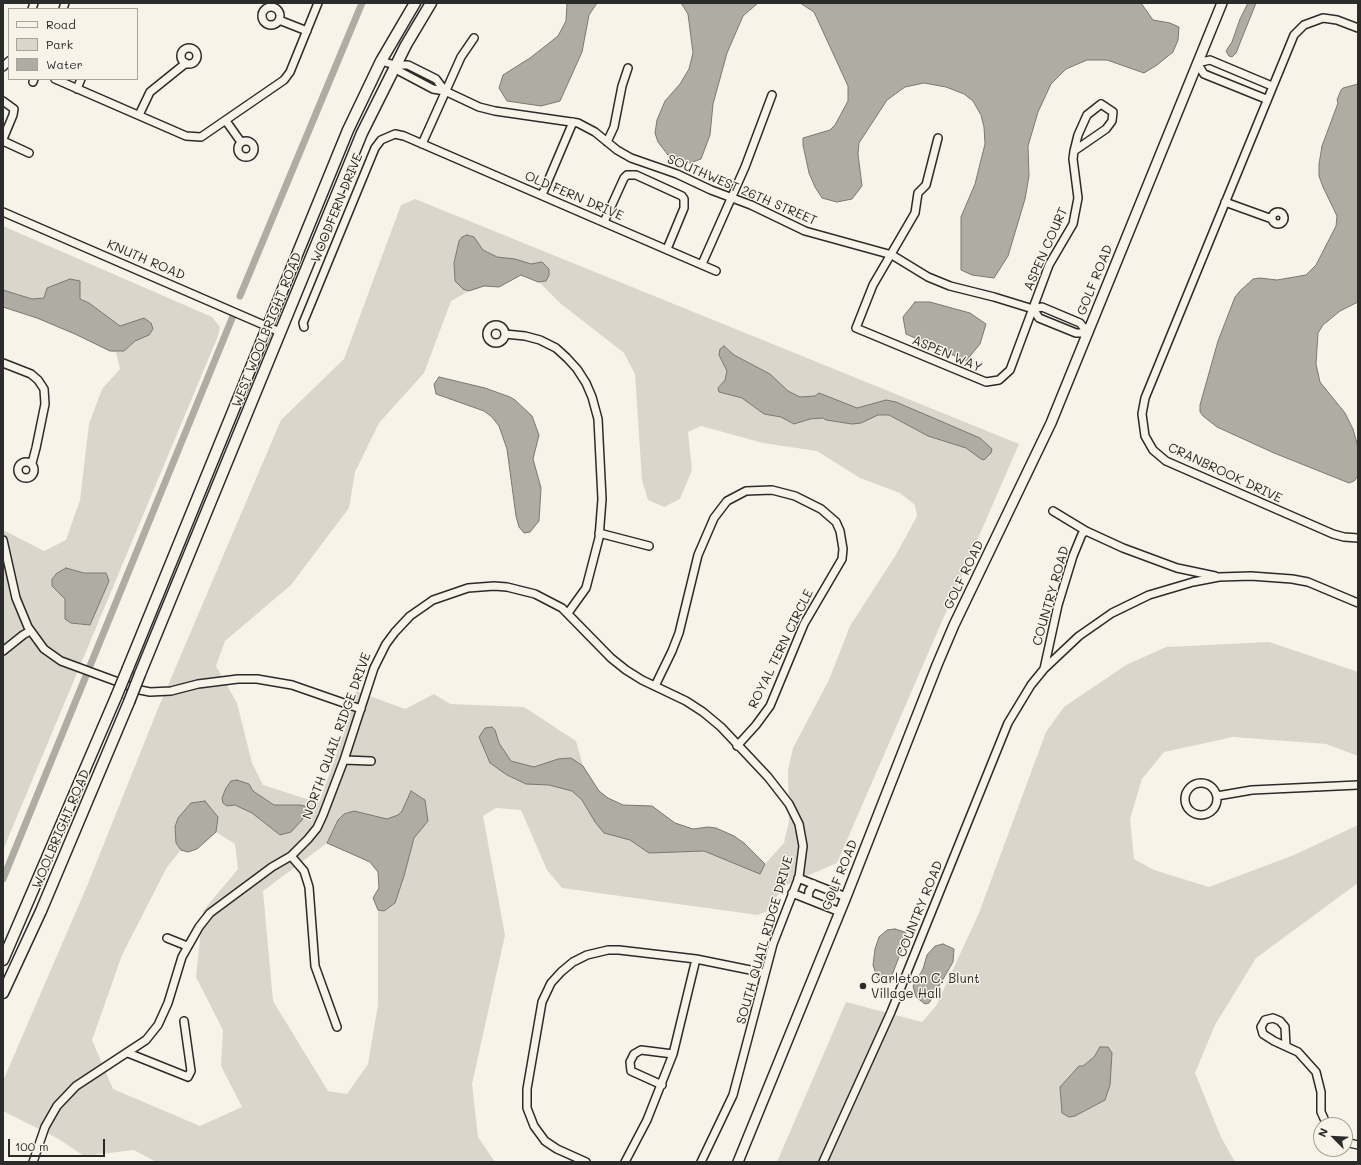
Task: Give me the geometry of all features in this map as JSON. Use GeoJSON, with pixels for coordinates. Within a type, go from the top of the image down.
{"type":"FeatureCollection","features":[{"type":"Feature","properties":{"kind":"main road","name":"WEST WOOLBRIGHT ROAD"},"geometry":{"type":"LineString","coordinates":[[128,668],[348,130],[381,61],[415,3]]}},
{"type":"Feature","properties":{"kind":"main road","name":"WEST WOOLBRIGHT ROAD"},"geometry":{"type":"LineString","coordinates":[[140,674],[362,133],[395,65],[431,3]]}},
{"type":"Feature","properties":{"kind":"main road","name":"WOOLBRIGHT ROAD"},"geometry":{"type":"LineString","coordinates":[[3,960],[128,668]]}},
{"type":"Feature","properties":{"kind":"main road","name":"WOOLBRIGHT ROAD"},"geometry":{"type":"LineString","coordinates":[[3,993],[41,911],[140,674]]}},
{"type":"Feature","properties":{"kind":"street"},"geometry":{"type":"LineString","coordinates":[[57,80],[186,136],[196,138],[206,135],[284,80],[290,72],[318,3]]}},
{"type":"Feature","properties":{"kind":"street","name":"GOLF ROAD"},"geometry":{"type":"LineString","coordinates":[[738,1162],[840,912],[937,665],[954,625],[1044,439],[1222,3]]}},
{"type":"Feature","properties":{"kind":"street","name":"CRANBROOK DRIVE"},"geometry":{"type":"LineString","coordinates":[[1358,28],[1337,20],[1327,18],[1318,19],[1304,25],[1294,35],[1289,43],[1145,398],[1142,414],[1145,436],[1157,454],[1173,465],[1333,534],[1344,537],[1358,538]]}},
{"type":"Feature","properties":{"kind":"street"},"geometry":{"type":"LineString","coordinates":[[279,20],[307,31]]}},
{"type":"Feature","properties":{"kind":"street"},"geometry":{"type":"LineString","coordinates":[[422,144],[461,57],[474,38]]}},
{"type":"Feature","properties":{"kind":"street"},"geometry":{"type":"LineString","coordinates":[[1266,99],[1204,74],[1197,63],[1210,60],[1272,86]]}},
{"type":"Feature","properties":{"kind":"street","name":"SOUTHWEST 26TH STREET"},"geometry":{"type":"LineString","coordinates":[[381,61],[395,65],[408,65],[436,79],[445,91],[469,103],[495,111],[573,122],[587,127],[631,158],[677,174],[731,198],[751,205],[805,231],[892,255],[937,281],[1033,309],[1042,307],[1080,323],[1088,332]]}},
{"type":"Feature","properties":{"kind":"street"},"geometry":{"type":"LineString","coordinates":[[139,115],[150,92],[186,63]]}},
{"type":"Feature","properties":{"kind":"street"},"geometry":{"type":"LineString","coordinates":[[608,142],[614,127],[622,86],[628,68]]}},
{"type":"Feature","properties":{"kind":"street"},"geometry":{"type":"LineString","coordinates":[[77,89],[82,80]]}},
{"type":"Feature","properties":{"kind":"street"},"geometry":{"type":"LineString","coordinates":[[702,264],[750,156],[772,95]]}},
{"type":"Feature","properties":{"kind":"street"},"geometry":{"type":"LineString","coordinates":[[3,102],[14,109],[3,140],[29,153]]}},
{"type":"Feature","properties":{"kind":"street","name":"ASPEN COURT"},"geometry":{"type":"LineString","coordinates":[[1033,309],[1049,265],[1075,219],[1078,198],[1073,159],[1074,151],[1078,134],[1087,115],[1101,104],[1112,112],[1112,121],[1106,129],[1074,151]]}},
{"type":"Feature","properties":{"kind":"street"},"geometry":{"type":"LineString","coordinates":[[226,121],[241,142]]}},
{"type":"Feature","properties":{"kind":"street"},"geometry":{"type":"LineString","coordinates":[[542,195],[573,122]]}},
{"type":"Feature","properties":{"kind":"street","name":"WOODFERN DRIVE"},"geometry":{"type":"LineString","coordinates":[[304,327],[303,323],[305,318],[378,143],[385,137],[395,134],[422,144]]}},
{"type":"Feature","properties":{"kind":"street"},"geometry":{"type":"LineString","coordinates":[[892,255],[915,213],[918,193],[926,185],[938,138]]}},
{"type":"Feature","properties":{"kind":"street","name":"OLD FERN DRIVE"},"geometry":{"type":"LineString","coordinates":[[422,144],[716,271]]}},
{"type":"Feature","properties":{"kind":"street"},"geometry":{"type":"LineString","coordinates":[[604,222],[624,178],[632,174],[636,175],[682,196],[684,199],[684,208],[667,249]]}},
{"type":"Feature","properties":{"kind":"street"},"geometry":{"type":"LineString","coordinates":[[1225,202],[1272,220]]}},
{"type":"Feature","properties":{"kind":"street","name":"KNUTH ROAD"},"geometry":{"type":"LineString","coordinates":[[3,212],[280,332]]}},
{"type":"Feature","properties":{"kind":"street","name":"ASPEN WAY"},"geometry":{"type":"LineString","coordinates":[[892,255],[874,284],[856,328],[986,382],[999,380],[1010,370],[1033,309]]}},
{"type":"Feature","properties":{"kind":"street","name":"SOUTHWEST 26TH STREET"},"geometry":{"type":"LineString","coordinates":[[1033,309],[1039,318],[1076,333],[1088,332]]}},
{"type":"Feature","properties":{"kind":"street"},"geometry":{"type":"LineString","coordinates":[[505,334],[533,338],[556,348],[577,369],[586,383],[598,419],[602,491],[599,533],[590,578],[580,597],[568,613]]}},
{"type":"Feature","properties":{"kind":"street"},"geometry":{"type":"LineString","coordinates":[[3,363],[31,374],[38,380],[44,389],[45,404],[32,463]]}},
{"type":"Feature","properties":{"kind":"street","name":"ROYAL TERN CIRCLE"},"geometry":{"type":"LineString","coordinates":[[655,686],[672,651],[679,632],[691,578],[701,548],[714,518],[726,501],[746,491],[772,490],[795,496],[821,509],[836,522],[840,531],[844,549],[842,559],[804,624],[770,706],[756,725],[737,746]]}},
{"type":"Feature","properties":{"kind":"street"},"geometry":{"type":"LineString","coordinates":[[1053,511],[1086,531],[1123,548],[1177,568],[1219,577],[1271,577],[1303,581],[1358,603]]}},
{"type":"Feature","properties":{"kind":"street","name":"COUNTRY ROAD"},"geometry":{"type":"LineString","coordinates":[[1044,669],[1058,605],[1082,534],[1086,531]]}},
{"type":"Feature","properties":{"kind":"street"},"geometry":{"type":"LineString","coordinates":[[599,533],[649,546]]}},
{"type":"Feature","properties":{"kind":"street"},"geometry":{"type":"LineString","coordinates":[[3,540],[16,598],[30,631],[40,645],[52,656],[66,664],[83,668],[140,690],[161,692],[205,683],[238,679],[257,679],[292,685],[361,709]]}},
{"type":"Feature","properties":{"kind":"street","name":"COUNTRY ROAD"},"geometry":{"type":"LineString","coordinates":[[823,1162],[891,1012],[1008,723],[1031,686],[1044,669],[1079,636],[1095,624],[1130,604],[1168,588],[1219,577]]}},
{"type":"Feature","properties":{"kind":"street","name":"NORTH QUAIL RIDGE DRIVE"},"geometry":{"type":"LineString","coordinates":[[32,1162],[45,1127],[57,1106],[76,1086],[146,1040],[158,1025],[168,1003],[176,973],[187,946],[210,913],[266,871],[291,856],[317,828],[344,760],[374,668],[386,644],[410,616],[433,600],[468,588],[484,586],[507,587],[535,594],[549,600],[568,613],[611,658],[642,680],[655,686]]}},
{"type":"Feature","properties":{"kind":"street"},"geometry":{"type":"LineString","coordinates":[[3,651],[22,635],[30,631]]}},
{"type":"Feature","properties":{"kind":"street","name":"SOUTH QUAIL RIDGE DRIVE"},"geometry":{"type":"LineString","coordinates":[[655,686],[686,701],[721,727],[737,746],[768,777],[789,804],[795,814],[802,835],[803,846],[798,878],[765,973],[733,1095],[701,1162]]}},
{"type":"Feature","properties":{"kind":"street"},"geometry":{"type":"LineString","coordinates":[[344,760],[371,761]]}},
{"type":"Feature","properties":{"kind":"street"},"geometry":{"type":"LineString","coordinates":[[1198,784],[1210,786],[1217,796],[1214,808],[1204,815],[1192,813],[1186,803],[1188,791],[1198,784]]}},
{"type":"Feature","properties":{"kind":"street"},"geometry":{"type":"LineString","coordinates":[[1217,796],[1259,789],[1358,784]]}},
{"type":"Feature","properties":{"kind":"street"},"geometry":{"type":"LineString","coordinates":[[291,856],[304,871],[309,887],[315,966],[337,1027]]}},
{"type":"Feature","properties":{"kind":"street"},"geometry":{"type":"LineString","coordinates":[[798,878],[846,897]]}},
{"type":"Feature","properties":{"kind":"street"},"geometry":{"type":"LineString","coordinates":[[808,899],[808,891],[814,884]]}},
{"type":"Feature","properties":{"kind":"street"},"geometry":{"type":"LineString","coordinates":[[792,893],[840,912]]}},
{"type":"Feature","properties":{"kind":"street"},"geometry":{"type":"LineString","coordinates":[[168,938],[187,946]]}},
{"type":"Feature","properties":{"kind":"street"},"geometry":{"type":"LineString","coordinates":[[586,1162],[557,1149],[546,1141],[534,1126],[527,1108],[527,1089],[540,1012],[546,992],[557,976],[569,965],[582,957],[597,952],[618,950],[696,959],[765,973]]}},
{"type":"Feature","properties":{"kind":"street"},"geometry":{"type":"LineString","coordinates":[[625,1162],[662,1085],[673,1054],[696,959]]}},
{"type":"Feature","properties":{"kind":"street"},"geometry":{"type":"LineString","coordinates":[[128,1053],[188,1077],[191,1071],[184,1021]]}},
{"type":"Feature","properties":{"kind":"street"},"geometry":{"type":"LineString","coordinates":[[1286,1046],[1303,1056],[1316,1072],[1321,1092],[1324,1117]]}},
{"type":"Feature","properties":{"kind":"street"},"geometry":{"type":"LineString","coordinates":[[662,1085],[631,1071],[630,1062],[634,1054],[641,1050],[673,1054]]}},
{"type":"Feature","properties":{"kind":"green space"},"geometry":{"type":"Polygon","coordinates":[[[415,199],[1019,444],[837,863],[784,886],[767,911],[758,915],[562,888],[547,870],[521,810],[496,808],[483,816],[505,935],[472,1084],[478,1137],[495,1162],[156,1162],[134,1150],[84,1156],[57,1138],[3,1111],[3,1081],[87,886],[157,711],[281,420],[344,359],[401,205],[415,199]],[[521,275],[499,287],[484,286],[469,291],[451,301],[424,373],[379,423],[355,472],[349,508],[291,585],[225,641],[216,666],[237,703],[252,763],[263,785],[319,803],[349,719],[356,691],[405,709],[434,694],[450,704],[524,707],[576,741],[583,766],[599,791],[608,798],[623,805],[652,806],[675,823],[693,829],[708,827],[716,828],[744,843],[765,864],[784,843],[789,821],[788,771],[793,748],[829,680],[850,626],[897,553],[917,516],[915,505],[900,493],[860,478],[817,451],[763,443],[701,426],[688,432],[692,470],[680,499],[664,507],[648,500],[642,480],[635,374],[624,353],[560,303],[539,282],[521,275]],[[216,832],[197,849],[188,852],[180,851],[167,867],[122,955],[92,1040],[113,1089],[200,1126],[242,1107],[221,1066],[223,1030],[196,977],[203,911],[238,869],[235,844],[216,832]],[[327,843],[263,891],[273,1001],[328,1091],[347,1094],[368,1064],[378,1005],[378,910],[373,898],[379,888],[378,872],[370,862],[327,843]]]}},
{"type":"Feature","properties":{"kind":"green space"},"geometry":{"type":"Polygon","coordinates":[[[3,226],[212,317],[220,327],[218,336],[3,850],[3,530],[44,551],[66,540],[80,500],[89,424],[102,389],[120,369],[116,352],[110,351],[37,318],[3,307],[3,226]]]}},
{"type":"Feature","properties":{"kind":"green space"},"geometry":{"type":"Polygon","coordinates":[[[1269,642],[1358,672],[1358,756],[1326,744],[1233,737],[1164,752],[1142,779],[1130,819],[1134,859],[1154,870],[1209,887],[1294,855],[1358,825],[1358,883],[1256,958],[1215,1025],[1195,1073],[1221,1137],[1235,1162],[777,1162],[846,1002],[922,1022],[936,1006],[979,913],[1046,732],[1064,707],[1126,665],[1166,647],[1269,642]]]}},
{"type":"Feature","properties":{"kind":"water"},"geometry":{"type":"Polygon","coordinates":[[[567,3],[597,3],[589,15],[582,52],[560,101],[541,106],[507,101],[499,88],[503,75],[530,58],[558,36],[566,21],[567,3]]]}},
{"type":"Feature","properties":{"kind":"water"},"geometry":{"type":"Polygon","coordinates":[[[681,3],[758,3],[743,16],[727,53],[713,104],[710,135],[701,159],[690,163],[682,162],[668,155],[658,142],[655,133],[657,120],[665,101],[680,84],[689,69],[693,53],[688,14],[681,3]]]}},
{"type":"Feature","properties":{"kind":"water"},"geometry":{"type":"Polygon","coordinates":[[[800,3],[1141,3],[1153,20],[1170,23],[1179,27],[1178,40],[1173,52],[1144,73],[1107,60],[1087,60],[1066,69],[1051,84],[1038,112],[1028,146],[1029,176],[1025,199],[1008,256],[994,278],[972,275],[961,270],[961,217],[975,184],[985,144],[984,127],[981,115],[973,101],[964,94],[946,87],[924,83],[905,87],[887,100],[859,143],[858,154],[862,186],[852,199],[837,202],[822,198],[809,173],[803,138],[830,130],[835,125],[848,101],[848,86],[814,12],[800,3]]]}},
{"type":"Feature","properties":{"kind":"water"},"geometry":{"type":"Polygon","coordinates":[[[1248,3],[1256,3],[1236,53],[1232,57],[1229,56],[1226,51],[1232,42],[1240,19],[1248,3]]]}},
{"type":"Feature","properties":{"kind":"water"},"geometry":{"type":"Polygon","coordinates":[[[1358,84],[1358,302],[1340,311],[1323,325],[1318,333],[1316,364],[1320,382],[1345,413],[1353,429],[1358,447],[1358,476],[1354,481],[1349,483],[1274,453],[1217,427],[1203,416],[1200,412],[1200,405],[1218,341],[1235,297],[1253,279],[1260,278],[1277,280],[1306,275],[1316,265],[1336,226],[1337,216],[1319,176],[1319,164],[1322,146],[1338,103],[1337,100],[1341,90],[1343,88],[1358,84]]]}},
{"type":"Feature","properties":{"kind":"water"},"geometry":{"type":"Polygon","coordinates":[[[467,235],[474,237],[483,250],[497,257],[515,259],[531,264],[542,262],[549,269],[549,275],[546,281],[538,282],[521,275],[499,287],[484,286],[469,291],[463,289],[455,281],[454,263],[459,241],[462,237],[467,235]]]}},
{"type":"Feature","properties":{"kind":"water"},"geometry":{"type":"Polygon","coordinates":[[[70,279],[80,281],[80,299],[89,303],[120,326],[144,318],[151,323],[153,329],[149,335],[135,341],[124,351],[110,351],[37,318],[3,307],[3,290],[32,299],[44,298],[47,288],[70,279]]]}},
{"type":"Feature","properties":{"kind":"water"},"geometry":{"type":"Polygon","coordinates":[[[915,302],[930,302],[970,313],[986,324],[980,344],[966,361],[906,334],[903,317],[915,302]]]}},
{"type":"Feature","properties":{"kind":"water"},"geometry":{"type":"Polygon","coordinates":[[[724,346],[734,355],[770,374],[788,391],[800,397],[815,396],[819,393],[857,408],[886,400],[896,402],[980,438],[992,449],[991,453],[984,460],[981,459],[966,448],[928,436],[889,415],[878,415],[861,423],[852,424],[826,420],[823,418],[810,419],[794,424],[781,417],[764,414],[742,398],[719,392],[718,388],[725,380],[727,371],[719,355],[720,349],[724,346]]]}},
{"type":"Feature","properties":{"kind":"water"},"geometry":{"type":"Polygon","coordinates":[[[439,377],[485,388],[510,397],[532,416],[539,435],[533,459],[541,488],[539,521],[530,532],[524,533],[519,527],[516,516],[507,449],[499,426],[492,417],[484,411],[436,394],[434,384],[439,377]]]}},
{"type":"Feature","properties":{"kind":"water"},"geometry":{"type":"Polygon","coordinates":[[[66,568],[84,573],[106,573],[109,581],[90,625],[71,623],[65,619],[65,599],[52,586],[52,579],[57,573],[66,568]]]}},
{"type":"Feature","properties":{"kind":"water"},"geometry":{"type":"Polygon","coordinates":[[[492,727],[495,730],[499,743],[511,761],[534,767],[558,759],[571,758],[583,766],[599,791],[608,798],[623,805],[652,806],[675,823],[693,829],[708,827],[716,828],[734,836],[744,843],[765,864],[760,874],[704,851],[649,853],[630,840],[604,833],[595,822],[582,800],[572,791],[549,785],[526,784],[507,775],[490,763],[479,737],[485,728],[492,727]]]}},
{"type":"Feature","properties":{"kind":"water"},"geometry":{"type":"Polygon","coordinates":[[[237,780],[249,784],[253,791],[274,805],[300,805],[309,807],[302,820],[291,832],[280,835],[252,813],[235,805],[227,806],[223,803],[222,798],[226,788],[231,781],[237,780]]]}},
{"type":"Feature","properties":{"kind":"water"},"geometry":{"type":"Polygon","coordinates":[[[411,791],[425,800],[428,821],[414,838],[395,903],[384,911],[378,910],[373,898],[379,888],[378,872],[370,862],[327,843],[338,820],[344,814],[354,811],[387,819],[398,815],[402,811],[411,791]]]}},
{"type":"Feature","properties":{"kind":"water"},"geometry":{"type":"Polygon","coordinates":[[[205,801],[218,817],[216,832],[197,849],[188,852],[181,850],[176,843],[175,827],[178,818],[191,803],[205,801]]]}},
{"type":"Feature","properties":{"kind":"water"},"geometry":{"type":"Polygon","coordinates":[[[895,929],[905,932],[907,936],[889,983],[885,984],[877,977],[873,965],[875,949],[879,937],[887,930],[895,929]]]}},
{"type":"Feature","properties":{"kind":"water"},"geometry":{"type":"Polygon","coordinates":[[[943,944],[954,949],[953,962],[929,1003],[925,1004],[916,997],[913,986],[923,969],[927,955],[935,946],[943,944]]]}},
{"type":"Feature","properties":{"kind":"water"},"geometry":{"type":"Polygon","coordinates":[[[1100,1047],[1108,1047],[1112,1053],[1110,1085],[1105,1100],[1075,1116],[1069,1117],[1062,1113],[1060,1087],[1079,1066],[1083,1066],[1094,1057],[1100,1047]]]}},
{"type":"Feature","properties":{"kind":"waterway"},"geometry":{"type":"LineString","coordinates":[[240,296],[362,3]]}},
{"type":"Feature","properties":{"kind":"waterway"},"geometry":{"type":"LineString","coordinates":[[3,879],[233,316]]}},
{"type":"Feature","properties":{"kind":"place","name":"Carleton C. Blunt Village Hall"},"geometry":{"type":"Point","coordinates":[863,986]}}]}
